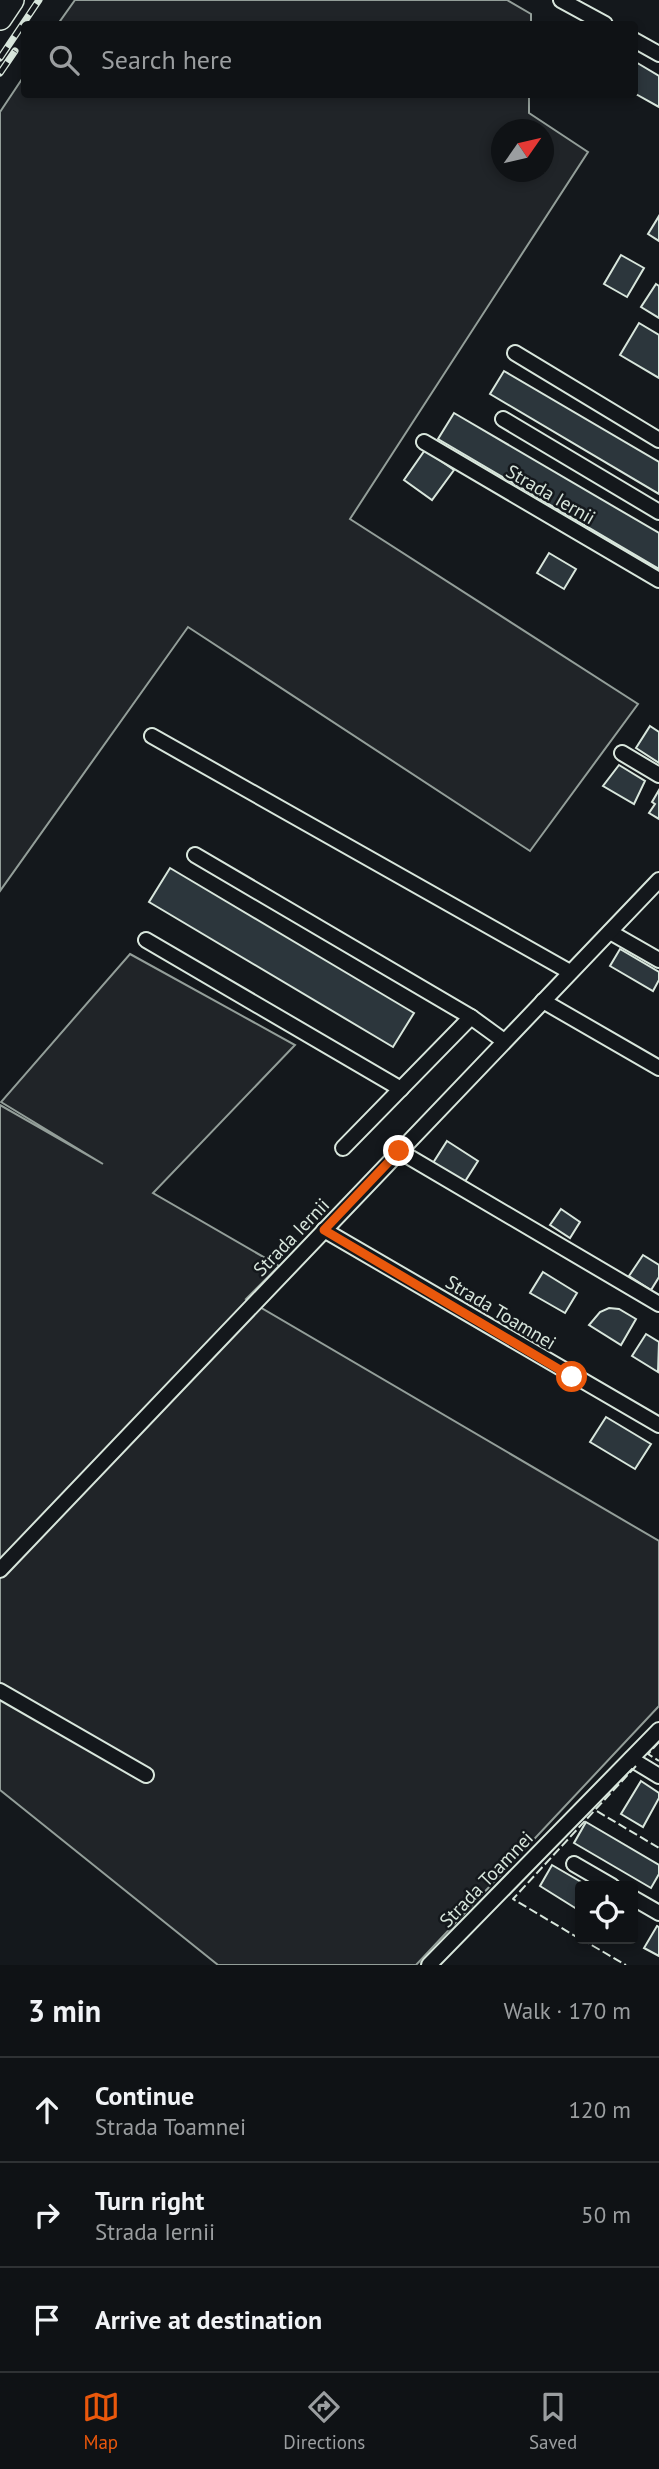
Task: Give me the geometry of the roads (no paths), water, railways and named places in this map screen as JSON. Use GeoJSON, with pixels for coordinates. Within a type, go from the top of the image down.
{"type":"FeatureCollection","features":[{"type":"Feature","properties":{"kind":"main road"},"geometry":{"type":"LineString","coordinates":[[0,18],[12,0]]}},
{"type":"Feature","properties":{"kind":"street"},"geometry":{"type":"LineString","coordinates":[[561,0],[600,21]]}},
{"type":"Feature","properties":{"kind":"street"},"geometry":{"type":"LineString","coordinates":[[638,42],[659,54]]}},
{"type":"Feature","properties":{"kind":"street"},"geometry":{"type":"LineString","coordinates":[[514,353],[659,440]]}},
{"type":"Feature","properties":{"kind":"street","name":"Strada Iernii"},"geometry":{"type":"LineString","coordinates":[[503,419],[659,512]]}},
{"type":"Feature","properties":{"kind":"street","name":"Strada Iernii"},"geometry":{"type":"LineString","coordinates":[[424,442],[659,580]]}},
{"type":"Feature","properties":{"kind":"street"},"geometry":{"type":"LineString","coordinates":[[152,736],[570,972]]}},
{"type":"Feature","properties":{"kind":"street"},"geometry":{"type":"LineString","coordinates":[[622,753],[659,775]]}},
{"type":"Feature","properties":{"kind":"street"},"geometry":{"type":"LineString","coordinates":[[195,855],[471,1017],[504,1041]]}},
{"type":"Feature","properties":{"kind":"street","name":"Strada Iernii"},"geometry":{"type":"LineString","coordinates":[[0,1570],[659,880]]}},
{"type":"Feature","properties":{"kind":"street"},"geometry":{"type":"LineString","coordinates":[[610,932],[659,960]]}},
{"type":"Feature","properties":{"kind":"street"},"geometry":{"type":"LineString","coordinates":[[146,940],[401,1089]]}},
{"type":"Feature","properties":{"kind":"street"},"geometry":{"type":"LineString","coordinates":[[543,1001],[659,1068]]}},
{"type":"Feature","properties":{"kind":"street"},"geometry":{"type":"LineString","coordinates":[[344,1148],[471,1017]]}},
{"type":"Feature","properties":{"kind":"street"},"geometry":{"type":"LineString","coordinates":[[399,1151],[659,1304]]}},
{"type":"Feature","properties":{"kind":"street","name":"Strada Toamnei"},"geometry":{"type":"LineString","coordinates":[[324,1230],[659,1426]]}},
{"type":"Feature","properties":{"kind":"street"},"geometry":{"type":"LineString","coordinates":[[0,1692],[146,1775]]}},
{"type":"Feature","properties":{"kind":"street","name":"Strada Toamnei"},"geometry":{"type":"LineString","coordinates":[[429,1965],[659,1730]]}},
{"type":"Feature","properties":{"kind":"street"},"geometry":{"type":"LineString","coordinates":[[631,1759],[659,1776]]}},
{"type":"Feature","properties":{"kind":"street"},"geometry":{"type":"LineString","coordinates":[[574,1864],[603,1881]]}},
{"type":"Feature","properties":{"kind":"street"},"geometry":{"type":"LineString","coordinates":[[638,1901],[659,1913]]}},
{"type":"Feature","properties":{"kind":"railway"},"geometry":{"type":"LineString","coordinates":[[25,21],[39,0]]}},
{"type":"Feature","properties":{"kind":"railway"},"geometry":{"type":"LineString","coordinates":[[0,58],[21,27]]}},
{"type":"Feature","properties":{"kind":"railway"},"geometry":{"type":"LineString","coordinates":[[0,73],[15,51]]}}]}
